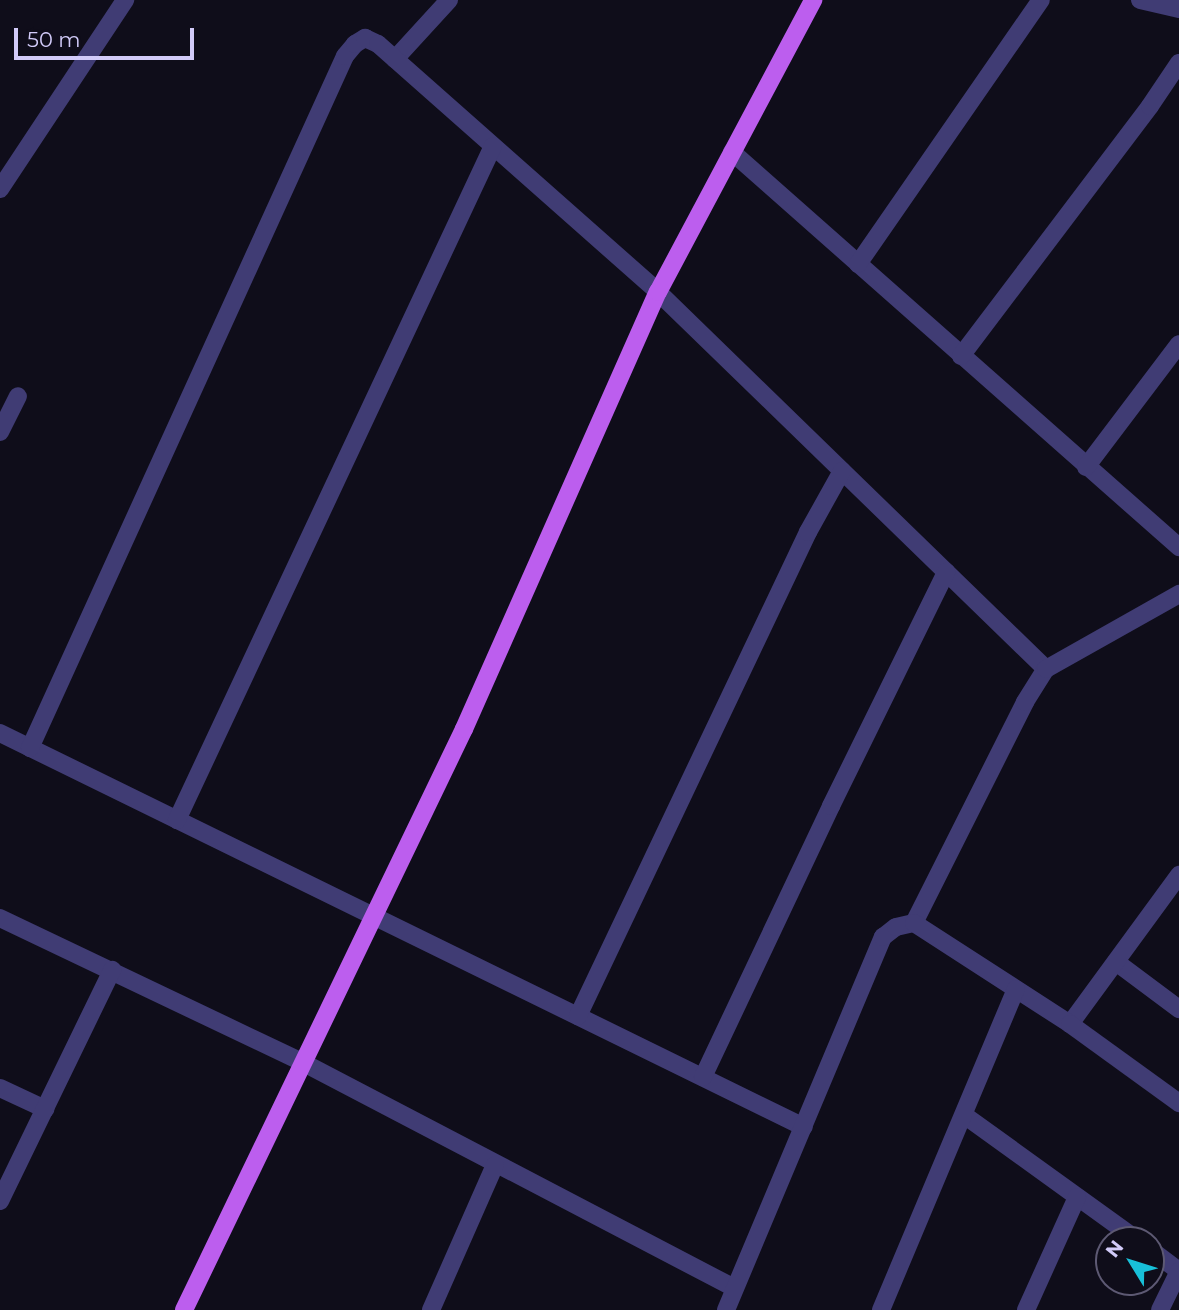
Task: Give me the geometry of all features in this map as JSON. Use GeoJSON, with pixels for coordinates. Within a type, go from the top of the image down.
{"type":"FeatureCollection","features":[{"type":"Feature","properties":{"kind":"main road"},"geometry":{"type":"LineString","coordinates":[[184,1310],[464,729],[658,292],[813,0]]}},
{"type":"Feature","properties":{"kind":"street"},"geometry":{"type":"LineString","coordinates":[[0,189],[125,0]]}},
{"type":"Feature","properties":{"kind":"street"},"geometry":{"type":"LineString","coordinates":[[395,59],[449,0]]}},
{"type":"Feature","properties":{"kind":"street"},"geometry":{"type":"LineString","coordinates":[[858,264],[1041,0]]}},
{"type":"Feature","properties":{"kind":"street"},"geometry":{"type":"LineString","coordinates":[[1140,0],[1179,9]]}},
{"type":"Feature","properties":{"kind":"street"},"geometry":{"type":"LineString","coordinates":[[30,748],[345,56],[355,44],[365,38],[395,59],[658,292],[1045,669]]}},
{"type":"Feature","properties":{"kind":"street"},"geometry":{"type":"LineString","coordinates":[[961,356],[1150,106],[1179,62]]}},
{"type":"Feature","properties":{"kind":"street"},"geometry":{"type":"LineString","coordinates":[[177,820],[493,146]]}},
{"type":"Feature","properties":{"kind":"street"},"geometry":{"type":"LineString","coordinates":[[732,152],[1179,547]]}},
{"type":"Feature","properties":{"kind":"street"},"geometry":{"type":"LineString","coordinates":[[1086,467],[1179,344]]}},
{"type":"Feature","properties":{"kind":"street"},"geometry":{"type":"LineString","coordinates":[[0,432],[18,396]]}},
{"type":"Feature","properties":{"kind":"street"},"geometry":{"type":"LineString","coordinates":[[578,1016],[808,532],[842,471]]}},
{"type":"Feature","properties":{"kind":"street"},"geometry":{"type":"LineString","coordinates":[[704,1077],[831,806],[946,572]]}},
{"type":"Feature","properties":{"kind":"street"},"geometry":{"type":"LineString","coordinates":[[914,923],[1025,702],[1045,669],[1179,594]]}},
{"type":"Feature","properties":{"kind":"street"},"geometry":{"type":"LineString","coordinates":[[0,734],[804,1127]]}},
{"type":"Feature","properties":{"kind":"street"},"geometry":{"type":"LineString","coordinates":[[1070,1024],[1179,875]]}},
{"type":"Feature","properties":{"kind":"street"},"geometry":{"type":"LineString","coordinates":[[0,918],[302,1062],[735,1288]]}},
{"type":"Feature","properties":{"kind":"street"},"geometry":{"type":"LineString","coordinates":[[726,1310],[883,937],[896,927],[914,923],[1070,1024],[1179,1103]]}},
{"type":"Feature","properties":{"kind":"street"},"geometry":{"type":"LineString","coordinates":[[1116,962],[1179,1009]]}},
{"type":"Feature","properties":{"kind":"street"},"geometry":{"type":"LineString","coordinates":[[0,1201],[112,970]]}},
{"type":"Feature","properties":{"kind":"street"},"geometry":{"type":"LineString","coordinates":[[881,1310],[1016,989]]}},
{"type":"Feature","properties":{"kind":"street"},"geometry":{"type":"LineString","coordinates":[[0,1088],[44,1109]]}},
{"type":"Feature","properties":{"kind":"street"},"geometry":{"type":"LineString","coordinates":[[964,1115],[1118,1226]]}},
{"type":"Feature","properties":{"kind":"street"},"geometry":{"type":"LineString","coordinates":[[431,1310],[495,1165]]}},
{"type":"Feature","properties":{"kind":"street"},"geometry":{"type":"LineString","coordinates":[[1026,1310],[1077,1196]]}},
{"type":"Feature","properties":{"kind":"street"},"geometry":{"type":"LineString","coordinates":[[1160,1310],[1179,1270],[1165,1260]]}}]}
